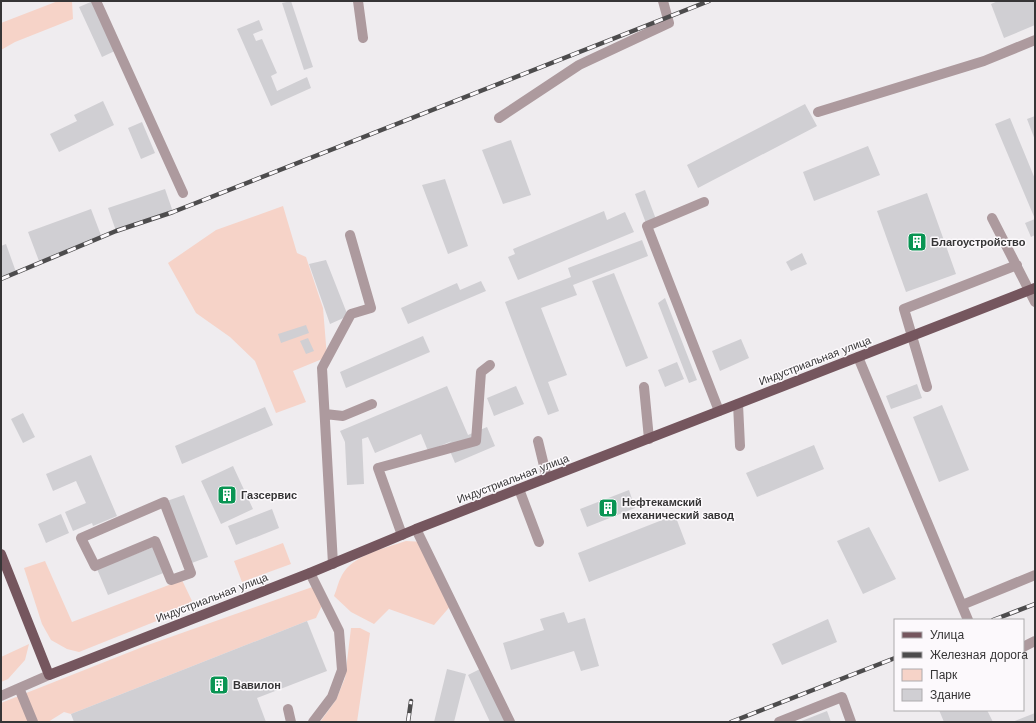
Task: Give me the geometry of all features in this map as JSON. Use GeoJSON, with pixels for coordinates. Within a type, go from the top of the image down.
{"type":"FeatureCollection","features":[{"type":"Feature","properties":{"kind":"main road","name":"Индустриальная улица"},"geometry":{"type":"LineString","coordinates":[[49,675],[333,564],[416,529],[1032,289]]}},
{"type":"Feature","properties":{"kind":"main road"},"geometry":{"type":"LineString","coordinates":[[1,554],[49,675]]}},
{"type":"Feature","properties":{"kind":"street"},"geometry":{"type":"LineString","coordinates":[[96,1],[183,193]]}},
{"type":"Feature","properties":{"kind":"street"},"geometry":{"type":"LineString","coordinates":[[358,1],[363,38]]}},
{"type":"Feature","properties":{"kind":"street"},"geometry":{"type":"LineString","coordinates":[[500,118],[579,65],[670,23],[663,1]]}},
{"type":"Feature","properties":{"kind":"street"},"geometry":{"type":"LineString","coordinates":[[818,112],[984,61],[1035,40]]}},
{"type":"Feature","properties":{"kind":"street"},"geometry":{"type":"LineString","coordinates":[[704,202],[647,226],[719,412]]}},
{"type":"Feature","properties":{"kind":"street"},"geometry":{"type":"LineString","coordinates":[[992,218],[1017,266],[1032,289],[1035,302]]}},
{"type":"Feature","properties":{"kind":"street"},"geometry":{"type":"LineString","coordinates":[[333,564],[322,368],[351,314],[371,308],[350,235]]}},
{"type":"Feature","properties":{"kind":"street"},"geometry":{"type":"LineString","coordinates":[[927,387],[904,309],[1017,266]]}},
{"type":"Feature","properties":{"kind":"street"},"geometry":{"type":"LineString","coordinates":[[858,358],[968,619]]}},
{"type":"Feature","properties":{"kind":"street"},"geometry":{"type":"LineString","coordinates":[[402,535],[378,468],[476,441],[481,372],[490,365]]}},
{"type":"Feature","properties":{"kind":"street"},"geometry":{"type":"LineString","coordinates":[[644,387],[649,439]]}},
{"type":"Feature","properties":{"kind":"street"},"geometry":{"type":"LineString","coordinates":[[325,414],[343,416],[372,404]]}},
{"type":"Feature","properties":{"kind":"street"},"geometry":{"type":"LineString","coordinates":[[738,404],[740,446]]}},
{"type":"Feature","properties":{"kind":"street"},"geometry":{"type":"LineString","coordinates":[[538,441],[547,478]]}},
{"type":"Feature","properties":{"kind":"street"},"geometry":{"type":"LineString","coordinates":[[518,489],[538,542]]}},
{"type":"Feature","properties":{"kind":"street"},"geometry":{"type":"LineString","coordinates":[[164,502],[191,573],[170,580],[156,541],[95,566],[81,538],[164,502]]}},
{"type":"Feature","properties":{"kind":"street"},"geometry":{"type":"LineString","coordinates":[[416,529],[510,722]]}},
{"type":"Feature","properties":{"kind":"street"},"geometry":{"type":"LineString","coordinates":[[310,573],[339,632],[342,670],[332,698],[313,722]]}},
{"type":"Feature","properties":{"kind":"street"},"geometry":{"type":"LineString","coordinates":[[962,605],[1035,575]]}},
{"type":"Feature","properties":{"kind":"street"},"geometry":{"type":"LineString","coordinates":[[1024,646],[1035,641]]}},
{"type":"Feature","properties":{"kind":"street","name":"Индустриальная улица"},"geometry":{"type":"LineString","coordinates":[[1,696],[49,675]]}},
{"type":"Feature","properties":{"kind":"street"},"geometry":{"type":"LineString","coordinates":[[19,688],[33,722]]}},
{"type":"Feature","properties":{"kind":"street"},"geometry":{"type":"LineString","coordinates":[[779,722],[842,697],[851,722]]}},
{"type":"Feature","properties":{"kind":"street"},"geometry":{"type":"LineString","coordinates":[[288,709],[291,722]]}},
{"type":"Feature","properties":{"kind":"green space"},"geometry":{"type":"Polygon","coordinates":[[[58,1],[72,1],[73,19],[15,42],[1,50],[1,23],[58,1]]]}},
{"type":"Feature","properties":{"kind":"green space"},"geometry":{"type":"Polygon","coordinates":[[[283,206],[297,253],[306,257],[323,308],[327,357],[293,371],[306,402],[276,413],[255,361],[230,337],[196,313],[168,263],[216,230],[283,206]]]}},
{"type":"Feature","properties":{"kind":"green space"},"geometry":{"type":"Polygon","coordinates":[[[406,541],[424,542],[453,603],[434,625],[389,609],[374,624],[351,612],[334,596],[339,580],[347,568],[354,562],[370,553],[406,541]]]}},
{"type":"Feature","properties":{"kind":"green space"},"geometry":{"type":"Polygon","coordinates":[[[283,543],[291,564],[242,582],[234,561],[283,543]]]}},
{"type":"Feature","properties":{"kind":"green space"},"geometry":{"type":"Polygon","coordinates":[[[45,561],[72,622],[182,580],[192,601],[184,610],[79,652],[67,649],[51,640],[42,624],[24,568],[45,561]]]}},
{"type":"Feature","properties":{"kind":"green space"},"geometry":{"type":"Polygon","coordinates":[[[318,585],[325,599],[316,618],[71,714],[64,712],[48,722],[1,722],[1,703],[145,646],[318,585]]]}},
{"type":"Feature","properties":{"kind":"green space"},"geometry":{"type":"Polygon","coordinates":[[[351,628],[360,628],[370,633],[357,722],[320,722],[336,700],[345,678],[351,628]]]}},
{"type":"Feature","properties":{"kind":"green space"},"geometry":{"type":"Polygon","coordinates":[[[29,644],[25,660],[8,679],[1,682],[1,657],[29,644]]]}},
{"type":"Feature","properties":{"kind":"building"},"geometry":{"type":"Polygon","coordinates":[[[93,1],[119,49],[102,57],[79,7],[93,1]]]}},
{"type":"Feature","properties":{"kind":"building"},"geometry":{"type":"Polygon","coordinates":[[[291,1],[313,67],[304,70],[282,3],[291,1]]]}},
{"type":"Feature","properties":{"kind":"building"},"geometry":{"type":"Polygon","coordinates":[[[998,1],[1035,1],[1035,25],[1004,38],[991,4],[998,1]]]}},
{"type":"Feature","properties":{"kind":"building"},"geometry":{"type":"Polygon","coordinates":[[[259,20],[263,30],[253,34],[256,41],[262,39],[277,73],[271,76],[277,91],[307,77],[311,88],[271,106],[237,29],[259,20]]]}},
{"type":"Feature","properties":{"kind":"building"},"geometry":{"type":"Polygon","coordinates":[[[103,101],[114,125],[59,152],[50,134],[77,121],[74,115],[103,101]]]}},
{"type":"Feature","properties":{"kind":"building"},"geometry":{"type":"Polygon","coordinates":[[[805,104],[817,126],[698,188],[687,165],[805,104]]]}},
{"type":"Feature","properties":{"kind":"building"},"geometry":{"type":"Polygon","coordinates":[[[1035,116],[1035,140],[1027,119],[1035,116]]]}},
{"type":"Feature","properties":{"kind":"building"},"geometry":{"type":"Polygon","coordinates":[[[1010,118],[1035,179],[1035,219],[995,124],[1010,118]]]}},
{"type":"Feature","properties":{"kind":"building"},"geometry":{"type":"Polygon","coordinates":[[[142,122],[155,153],[141,159],[128,128],[142,122]]]}},
{"type":"Feature","properties":{"kind":"building"},"geometry":{"type":"Polygon","coordinates":[[[511,140],[531,195],[503,204],[482,150],[511,140]]]}},
{"type":"Feature","properties":{"kind":"building"},"geometry":{"type":"Polygon","coordinates":[[[868,146],[880,175],[814,201],[803,172],[868,146]]]}},
{"type":"Feature","properties":{"kind":"building"},"geometry":{"type":"Polygon","coordinates":[[[445,179],[468,246],[448,254],[422,185],[445,179]]]}},
{"type":"Feature","properties":{"kind":"building"},"geometry":{"type":"Polygon","coordinates":[[[165,189],[173,212],[116,231],[108,208],[165,189]]]}},
{"type":"Feature","properties":{"kind":"building"},"geometry":{"type":"Polygon","coordinates":[[[645,190],[657,222],[647,226],[635,194],[645,190]]]}},
{"type":"Feature","properties":{"kind":"building","name":"Благоустройство"},"geometry":{"type":"Polygon","coordinates":[[[927,193],[956,274],[906,292],[877,211],[927,193]]]}},
{"type":"Feature","properties":{"kind":"building"},"geometry":{"type":"Polygon","coordinates":[[[91,209],[102,238],[39,261],[28,232],[91,209]]]}},
{"type":"Feature","properties":{"kind":"building"},"geometry":{"type":"Polygon","coordinates":[[[604,211],[607,220],[625,212],[634,232],[518,280],[508,257],[515,254],[513,249],[604,211]]]}},
{"type":"Feature","properties":{"kind":"building"},"geometry":{"type":"Polygon","coordinates":[[[1035,219],[1035,235],[1031,237],[1025,223],[1035,219]]]}},
{"type":"Feature","properties":{"kind":"building"},"geometry":{"type":"Polygon","coordinates":[[[642,240],[648,256],[573,285],[577,295],[541,308],[567,375],[548,382],[559,411],[548,415],[505,302],[571,277],[568,268],[642,240]]]}},
{"type":"Feature","properties":{"kind":"building"},"geometry":{"type":"Polygon","coordinates":[[[6,244],[16,272],[1,278],[1,246],[6,244]]]}},
{"type":"Feature","properties":{"kind":"building"},"geometry":{"type":"Polygon","coordinates":[[[802,253],[807,264],[791,271],[786,262],[802,253]]]}},
{"type":"Feature","properties":{"kind":"building"},"geometry":{"type":"Polygon","coordinates":[[[326,260],[348,316],[330,324],[309,264],[326,260]]]}},
{"type":"Feature","properties":{"kind":"building"},"geometry":{"type":"Polygon","coordinates":[[[614,273],[648,358],[626,367],[592,281],[614,273]]]}},
{"type":"Feature","properties":{"kind":"building"},"geometry":{"type":"Polygon","coordinates":[[[481,281],[486,291],[408,324],[401,308],[457,283],[460,290],[481,281]]]}},
{"type":"Feature","properties":{"kind":"building"},"geometry":{"type":"Polygon","coordinates":[[[665,298],[697,380],[689,383],[658,303],[665,298]]]}},
{"type":"Feature","properties":{"kind":"building"},"geometry":{"type":"Polygon","coordinates":[[[306,325],[309,333],[281,343],[278,334],[306,325]]]}},
{"type":"Feature","properties":{"kind":"building"},"geometry":{"type":"Polygon","coordinates":[[[423,336],[430,352],[346,388],[340,372],[423,336]]]}},
{"type":"Feature","properties":{"kind":"building"},"geometry":{"type":"Polygon","coordinates":[[[308,338],[314,351],[306,354],[300,341],[308,338]]]}},
{"type":"Feature","properties":{"kind":"building"},"geometry":{"type":"Polygon","coordinates":[[[741,339],[749,358],[720,371],[712,351],[741,339]]]}},
{"type":"Feature","properties":{"kind":"building"},"geometry":{"type":"Polygon","coordinates":[[[677,362],[684,379],[665,387],[658,370],[677,362]]]}},
{"type":"Feature","properties":{"kind":"building"},"geometry":{"type":"Polygon","coordinates":[[[917,384],[922,398],[891,409],[886,396],[917,384]]]}},
{"type":"Feature","properties":{"kind":"building"},"geometry":{"type":"Polygon","coordinates":[[[447,386],[468,435],[487,427],[495,446],[455,463],[447,444],[452,441],[428,451],[421,434],[375,453],[368,437],[362,439],[364,484],[347,485],[345,442],[340,431],[447,386]]]}},
{"type":"Feature","properties":{"kind":"building"},"geometry":{"type":"Polygon","coordinates":[[[516,386],[524,404],[494,416],[487,398],[516,386]]]}},
{"type":"Feature","properties":{"kind":"building"},"geometry":{"type":"Polygon","coordinates":[[[942,405],[969,470],[939,482],[913,417],[942,405]]]}},
{"type":"Feature","properties":{"kind":"building"},"geometry":{"type":"Polygon","coordinates":[[[265,407],[273,425],[182,464],[175,446],[265,407]]]}},
{"type":"Feature","properties":{"kind":"building"},"geometry":{"type":"Polygon","coordinates":[[[23,413],[35,437],[23,443],[11,419],[23,413]]]}},
{"type":"Feature","properties":{"kind":"building"},"geometry":{"type":"Polygon","coordinates":[[[814,445],[824,469],[757,497],[746,473],[814,445]]]}},
{"type":"Feature","properties":{"kind":"building"},"geometry":{"type":"Polygon","coordinates":[[[91,455],[117,516],[93,526],[92,523],[73,531],[65,512],[86,503],[76,481],[53,491],[46,474],[91,455]]]}},
{"type":"Feature","properties":{"kind":"building","name":"Газсервис"},"geometry":{"type":"Polygon","coordinates":[[[233,466],[253,509],[221,524],[201,481],[233,466]]]}},
{"type":"Feature","properties":{"kind":"building","name":"Нефтекамский механический завод"},"geometry":{"type":"Polygon","coordinates":[[[629,490],[635,508],[587,527],[580,509],[629,490]]]}},
{"type":"Feature","properties":{"kind":"building"},"geometry":{"type":"Polygon","coordinates":[[[184,495],[208,557],[189,564],[164,502],[184,495]]]}},
{"type":"Feature","properties":{"kind":"building"},"geometry":{"type":"Polygon","coordinates":[[[272,509],[279,528],[236,545],[228,526],[272,509]]]}},
{"type":"Feature","properties":{"kind":"building"},"geometry":{"type":"Polygon","coordinates":[[[61,514],[69,533],[46,543],[38,524],[61,514]]]}},
{"type":"Feature","properties":{"kind":"building"},"geometry":{"type":"Polygon","coordinates":[[[675,515],[686,544],[589,582],[578,553],[675,515]]]}},
{"type":"Feature","properties":{"kind":"building"},"geometry":{"type":"Polygon","coordinates":[[[869,527],[896,579],[863,594],[837,541],[869,527]]]}},
{"type":"Feature","properties":{"kind":"building"},"geometry":{"type":"Polygon","coordinates":[[[156,546],[166,572],[108,595],[97,569],[156,546]]]}},
{"type":"Feature","properties":{"kind":"building"},"geometry":{"type":"Polygon","coordinates":[[[564,612],[568,623],[585,618],[599,666],[581,671],[574,651],[511,670],[503,643],[544,630],[540,619],[564,612]]]}},
{"type":"Feature","properties":{"kind":"building"},"geometry":{"type":"Polygon","coordinates":[[[828,619],[837,642],[782,665],[772,644],[828,619]]]}},
{"type":"Feature","properties":{"kind":"building","name":"Вавилон"},"geometry":{"type":"Polygon","coordinates":[[[307,621],[327,671],[257,698],[266,722],[74,722],[71,714],[307,621]]]}},
{"type":"Feature","properties":{"kind":"building"},"geometry":{"type":"Polygon","coordinates":[[[447,669],[466,674],[454,722],[434,722],[447,669]]]}},
{"type":"Feature","properties":{"kind":"building"},"geometry":{"type":"Polygon","coordinates":[[[480,669],[505,722],[490,722],[468,675],[480,669]]]}},
{"type":"Feature","properties":{"kind":"building"},"geometry":{"type":"Polygon","coordinates":[[[827,711],[831,722],[799,722],[827,711]]]}},
{"type":"Feature","properties":{"kind":"building"},"geometry":{"type":"Polygon","coordinates":[[[939,711],[988,711],[993,722],[944,722],[939,711]]]}},
{"type":"Feature","properties":{"kind":"building"},"geometry":{"type":"Polygon","coordinates":[[[1035,713],[1035,722],[1012,722],[1035,713]]]}},
{"type":"Feature","properties":{"kind":"railway"},"geometry":{"type":"LineString","coordinates":[[1,279],[116,231],[173,212],[709,1]]}},
{"type":"Feature","properties":{"kind":"railway"},"geometry":{"type":"LineString","coordinates":[[996,619],[1035,604]]}},
{"type":"Feature","properties":{"kind":"railway"},"geometry":{"type":"LineString","coordinates":[[731,722],[894,658]]}},
{"type":"Feature","properties":{"kind":"railway"},"geometry":{"type":"LineString","coordinates":[[408,722],[411,701]]}},
{"type":"Feature","properties":{"kind":"place","name":"Благоустройство"},"geometry":{"type":"Point","coordinates":[917,242]}},
{"type":"Feature","properties":{"kind":"place","name":"Газсервис"},"geometry":{"type":"Point","coordinates":[227,495]}},
{"type":"Feature","properties":{"kind":"place","name":"Нефтекамский механический завод"},"geometry":{"type":"Point","coordinates":[608,508]}},
{"type":"Feature","properties":{"kind":"place","name":"Вавилон"},"geometry":{"type":"Point","coordinates":[219,685]}}]}
